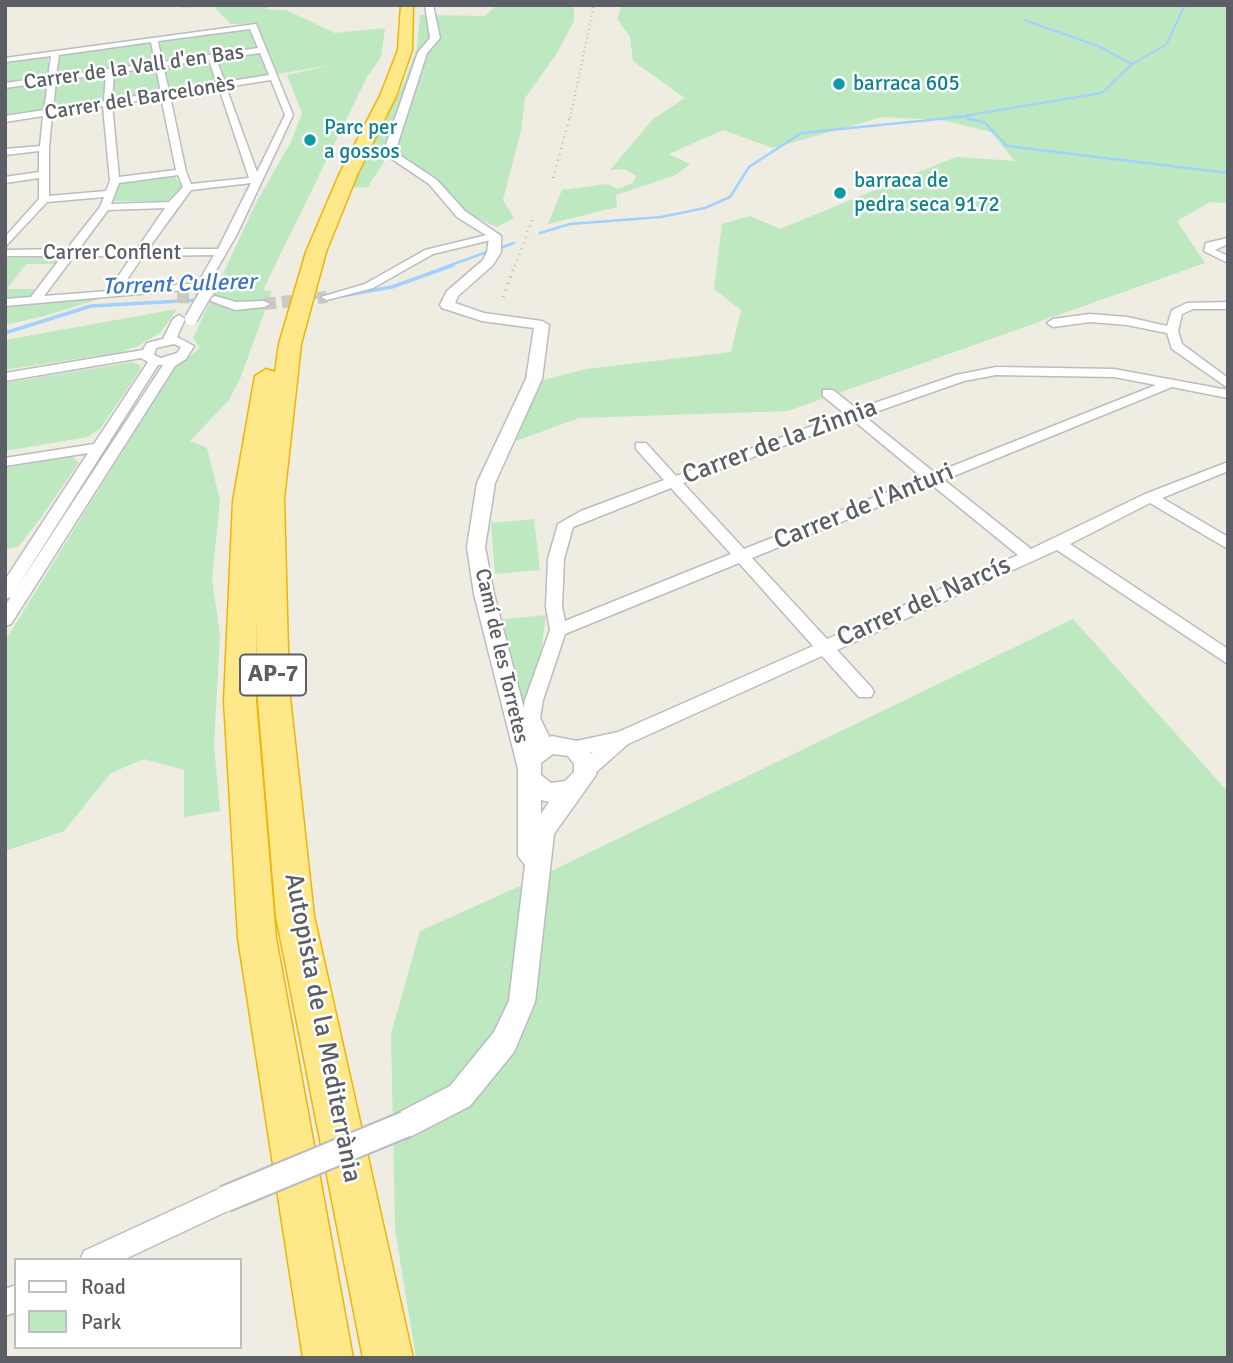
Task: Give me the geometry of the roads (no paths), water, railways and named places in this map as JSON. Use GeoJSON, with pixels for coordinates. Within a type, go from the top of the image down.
{"type":"FeatureCollection","features":[{"type":"Feature","properties":{"kind":"highway","name":"Autopista de la Mediterrània"},"geometry":{"type":"LineString","coordinates":[[328,1358],[257,939],[240,701],[246,501],[270,348],[299,254],[331,176],[373,96],[392,50],[397,5]]}},
{"type":"Feature","properties":{"kind":"highway","name":"Autopista de la Mediterrània"},"geometry":{"type":"LineString","coordinates":[[388,1358],[295,916],[273,688],[271,499],[290,344],[316,253],[348,175],[388,96],[405,50],[407,5]]}},
{"type":"Feature","properties":{"kind":"street"},"geometry":{"type":"LineString","coordinates":[[429,5],[435,38],[423,52],[389,153],[433,183],[461,214],[495,236]]}},
{"type":"Feature","properties":{"kind":"street"},"geometry":{"type":"LineString","coordinates":[[5,60],[253,26],[289,115],[255,180],[232,234],[193,294],[185,319],[183,342],[188,350],[170,364],[5,620]]}},
{"type":"Feature","properties":{"kind":"street"},"geometry":{"type":"LineString","coordinates":[[155,40],[181,172],[188,187]]}},
{"type":"Feature","properties":{"kind":"street","name":"Carrer de la Vall d'en Bas"},"geometry":{"type":"LineString","coordinates":[[5,86],[262,50]]}},
{"type":"Feature","properties":{"kind":"street"},"geometry":{"type":"LineString","coordinates":[[44,199],[44,148],[55,54]]}},
{"type":"Feature","properties":{"kind":"street"},"geometry":{"type":"LineString","coordinates":[[212,58],[255,180]]}},
{"type":"Feature","properties":{"kind":"street"},"geometry":{"type":"LineString","coordinates":[[34,301],[105,206],[115,181],[107,117],[110,72]]}},
{"type":"Feature","properties":{"kind":"street","name":"Carrer del Barcelonès"},"geometry":{"type":"LineString","coordinates":[[5,119],[109,105],[275,77]]}},
{"type":"Feature","properties":{"kind":"street"},"geometry":{"type":"LineString","coordinates":[[5,152],[44,148]]}},
{"type":"Feature","properties":{"kind":"street"},"geometry":{"type":"LineString","coordinates":[[115,181],[181,172]]}},
{"type":"Feature","properties":{"kind":"street"},"geometry":{"type":"LineString","coordinates":[[5,180],[42,175]]}},
{"type":"Feature","properties":{"kind":"street"},"geometry":{"type":"LineString","coordinates":[[111,295],[172,205],[188,187],[255,180]]}},
{"type":"Feature","properties":{"kind":"street"},"geometry":{"type":"LineString","coordinates":[[5,244],[44,199],[110,194]]}},
{"type":"Feature","properties":{"kind":"street"},"geometry":{"type":"LineString","coordinates":[[105,206],[172,205]]}},
{"type":"Feature","properties":{"kind":"street"},"geometry":{"type":"LineString","coordinates":[[327,297],[369,286],[429,252],[495,236]]}},
{"type":"Feature","properties":{"kind":"street","name":"Camí de les Torretes"},"geometry":{"type":"LineString","coordinates":[[495,236],[495,252],[488,262],[452,294],[447,303],[458,310],[482,317],[542,325],[534,379],[497,454],[486,483],[476,547],[484,594],[528,772],[528,829],[533,900]]}},
{"type":"Feature","properties":{"kind":"street"},"geometry":{"type":"LineString","coordinates":[[1228,241],[1210,245],[1209,251],[1228,260]]}},
{"type":"Feature","properties":{"kind":"street","name":"Carrer Conflent"},"geometry":{"type":"LineString","coordinates":[[5,253],[219,252]]}},
{"type":"Feature","properties":{"kind":"street"},"geometry":{"type":"LineString","coordinates":[[5,303],[199,288]]}},
{"type":"Feature","properties":{"kind":"street"},"geometry":{"type":"LineString","coordinates":[[128,294],[126,299],[177,297]]}},
{"type":"Feature","properties":{"kind":"street"},"geometry":{"type":"LineString","coordinates":[[215,299],[235,306],[264,304]]}},
{"type":"Feature","properties":{"kind":"street"},"geometry":{"type":"LineString","coordinates":[[1228,306],[1191,305],[1176,312],[1172,331],[1176,346],[1228,384]]}},
{"type":"Feature","properties":{"kind":"street"},"geometry":{"type":"LineString","coordinates":[[1053,323],[1090,318],[1127,321],[1172,331]]}},
{"type":"Feature","properties":{"kind":"street"},"geometry":{"type":"LineString","coordinates":[[169,340],[185,319]]}},
{"type":"Feature","properties":{"kind":"street"},"geometry":{"type":"LineString","coordinates":[[5,593],[102,447],[150,357],[151,346],[169,340],[183,342]]}},
{"type":"Feature","properties":{"kind":"street"},"geometry":{"type":"LineString","coordinates":[[5,377],[150,357],[177,358]]}},
{"type":"Feature","properties":{"kind":"street","name":"Carrer de la Zinnia"},"geometry":{"type":"LineString","coordinates":[[545,747],[535,732],[531,718],[534,700],[558,630],[554,607],[556,559],[566,524],[627,497],[857,415],[961,378],[996,371],[1114,373],[1228,394]]}},
{"type":"Feature","properties":{"kind":"street"},"geometry":{"type":"LineString","coordinates":[[1140,378],[1153,390]]}},
{"type":"Feature","properties":{"kind":"street","name":"Carrer de l'Anturi"},"geometry":{"type":"LineString","coordinates":[[558,630],[1170,383]]}},
{"type":"Feature","properties":{"kind":"street"},"geometry":{"type":"LineString","coordinates":[[828,393],[1028,555]]}},
{"type":"Feature","properties":{"kind":"street"},"geometry":{"type":"LineString","coordinates":[[641,446],[865,692]]}},
{"type":"Feature","properties":{"kind":"street"},"geometry":{"type":"LineString","coordinates":[[5,462],[102,447]]}},
{"type":"Feature","properties":{"kind":"street","name":"Carrer del Narcís"},"geometry":{"type":"LineString","coordinates":[[574,748],[621,739],[1058,543],[1150,497],[1228,466]]}},
{"type":"Feature","properties":{"kind":"street"},"geometry":{"type":"LineString","coordinates":[[1150,497],[1228,544]]}},
{"type":"Feature","properties":{"kind":"street"},"geometry":{"type":"LineString","coordinates":[[1058,543],[1228,659]]}},
{"type":"Feature","properties":{"kind":"street"},"geometry":{"type":"LineString","coordinates":[[5,563],[28,559]]}},
{"type":"Feature","properties":{"kind":"street","name":"Carrer del Narcís"},"geometry":{"type":"LineString","coordinates":[[586,769],[621,739]]}},
{"type":"Feature","properties":{"kind":"street"},"geometry":{"type":"LineString","coordinates":[[560,744],[574,748],[585,761],[586,769],[582,781],[561,793],[541,790],[528,772],[534,755],[545,747],[560,744]]}},
{"type":"Feature","properties":{"kind":"street","name":"Camí de les Torretes"},"geometry":{"type":"LineString","coordinates":[[97,1258],[225,1199],[406,1124],[460,1096],[505,1042],[522,1002],[533,900],[544,831],[570,790]]}},
{"type":"Feature","properties":{"kind":"waterway","name":"Torrent Cullerer"},"geometry":{"type":"LineString","coordinates":[[1132,64],[1166,45],[1185,5]]}},
{"type":"Feature","properties":{"kind":"waterway"},"geometry":{"type":"LineString","coordinates":[[1024,20],[1098,46],[1132,64]]}},
{"type":"Feature","properties":{"kind":"waterway","name":"Torrent Cullerer"},"geometry":{"type":"LineString","coordinates":[[954,118],[1102,93],[1132,64]]}},
{"type":"Feature","properties":{"kind":"waterway","name":"Torrent Cullerer"},"geometry":{"type":"LineString","coordinates":[[954,118],[969,116]]}},
{"type":"Feature","properties":{"kind":"waterway","name":"Torrent Cullerer"},"geometry":{"type":"LineString","coordinates":[[540,233],[570,224],[661,217],[705,208],[730,197],[749,167],[801,133],[954,118]]}},
{"type":"Feature","properties":{"kind":"waterway"},"geometry":{"type":"LineString","coordinates":[[968,119],[984,122],[1007,146],[1228,173]]}},
{"type":"Feature","properties":{"kind":"waterway","name":"Torrent Cullerer"},"geometry":{"type":"LineString","coordinates":[[503,247],[514,243]]}},
{"type":"Feature","properties":{"kind":"waterway","name":"Torrent Cullerer"},"geometry":{"type":"LineString","coordinates":[[448,266],[487,252]]}},
{"type":"Feature","properties":{"kind":"waterway","name":"Torrent Cullerer"},"geometry":{"type":"LineString","coordinates":[[341,296],[392,287],[453,265]]}},
{"type":"Feature","properties":{"kind":"waterway","name":"Torrent Cullerer"},"geometry":{"type":"LineString","coordinates":[[315,297],[325,297]]}},
{"type":"Feature","properties":{"kind":"waterway","name":"Torrent Cullerer"},"geometry":{"type":"LineString","coordinates":[[5,333],[91,306],[199,300]]}},
{"type":"Feature","properties":{"kind":"waterway","name":"Torrent Cullerer"},"geometry":{"type":"LineString","coordinates":[[253,302],[273,300]]}},
{"type":"Feature","properties":{"kind":"tunnel"},"geometry":{"type":"LineString","coordinates":[[177,297],[215,299]]}},
{"type":"Feature","properties":{"kind":"tunnel"},"geometry":{"type":"LineString","coordinates":[[264,304],[327,297]]}},
{"type":"Feature","properties":{"kind":"railway"},"geometry":{"type":"LineString","coordinates":[[570,118],[594,5]]}},
{"type":"Feature","properties":{"kind":"railway"},"geometry":{"type":"LineString","coordinates":[[553,178],[570,116]]}},
{"type":"Feature","properties":{"kind":"railway"},"geometry":{"type":"LineString","coordinates":[[515,266],[533,218]]}},
{"type":"Feature","properties":{"kind":"railway"},"geometry":{"type":"LineString","coordinates":[[503,297],[515,265]]}},
{"type":"Feature","properties":{"kind":"place","name":"barraca 605"},"geometry":{"type":"Point","coordinates":[839,84]}},
{"type":"Feature","properties":{"kind":"place","name":"Parc per a gossos"},"geometry":{"type":"Point","coordinates":[310,140]}},
{"type":"Feature","properties":{"kind":"place","name":"barraca de pedra seca 9172"},"geometry":{"type":"Point","coordinates":[840,193]}}]}
